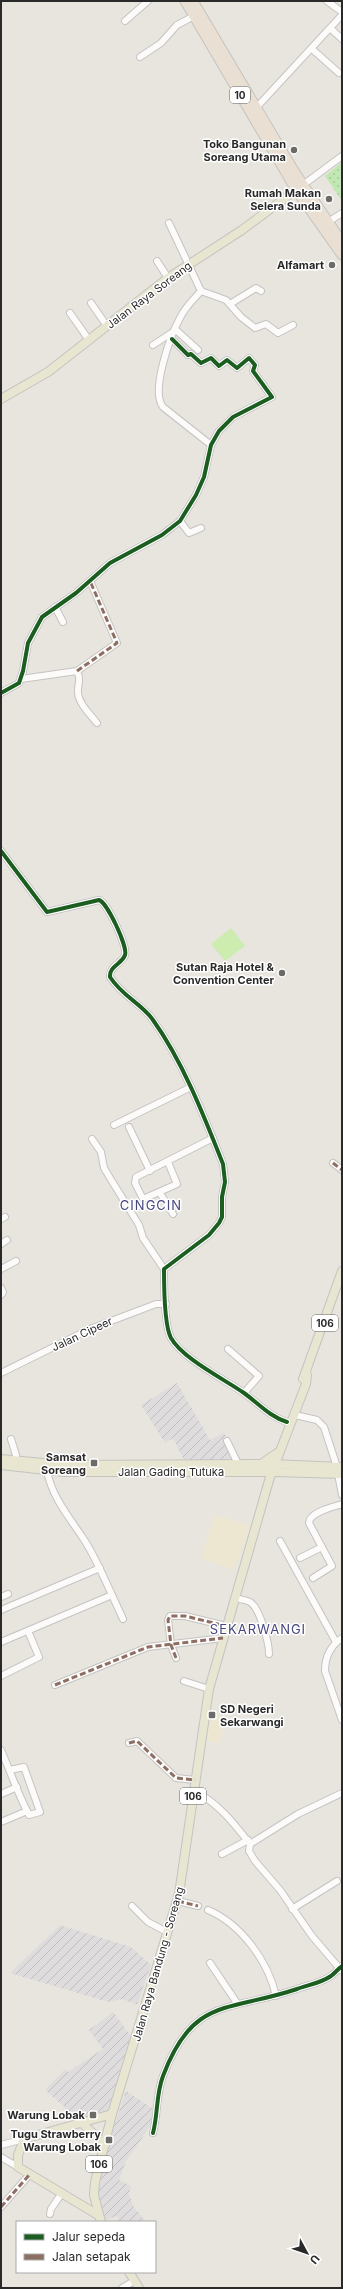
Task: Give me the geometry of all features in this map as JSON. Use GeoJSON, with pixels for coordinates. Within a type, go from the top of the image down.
{"type":"FeatureCollection","features":[{"type":"Feature","properties":{"kind":"highway","name":"10"},"geometry":{"type":"LineString","coordinates":[[185,1],[342,254]]}},
{"type":"Feature","properties":{"kind":"highway","name":"10"},"geometry":{"type":"LineString","coordinates":[[193,1],[256,108],[300,188],[328,222],[342,242]]}},
{"type":"Feature","properties":{"kind":"main road","name":"Jalan Raya Soreang"},"geometry":{"type":"LineString","coordinates":[[1,399],[40,377],[168,278],[242,230],[300,188]]}},
{"type":"Feature","properties":{"kind":"main road","name":"Jalan Raya Bandung - Soreang"},"geometry":{"type":"LineString","coordinates":[[279,1452],[287,1422],[301,1382],[306,1374],[342,1271]]}},
{"type":"Feature","properties":{"kind":"main road","name":"Jalan Raya Bandung - Soreang"},"geometry":{"type":"LineString","coordinates":[[100,2218],[95,2201],[95,2182],[112,2114],[167,1932],[178,1901],[187,1850],[193,1790],[209,1689],[226,1626],[272,1472],[306,1384],[306,1374]]}},
{"type":"Feature","properties":{"kind":"main road"},"geometry":{"type":"LineString","coordinates":[[279,1452],[290,1469],[272,1472],[260,1468],[279,1452]]}},
{"type":"Feature","properties":{"kind":"main road","name":"Jalan Gading Tutuka"},"geometry":{"type":"LineString","coordinates":[[1,1461],[47,1471],[238,1464],[272,1472],[290,1469],[340,1471]]}},
{"type":"Feature","properties":{"kind":"main road","name":"Jalan Gading Tutuka"},"geometry":{"type":"LineString","coordinates":[[1,1461],[118,1469],[260,1468]]}},
{"type":"Feature","properties":{"kind":"main road"},"geometry":{"type":"LineString","coordinates":[[100,2218],[85,2207],[18,2167],[18,2155],[24,2139],[83,2124],[112,2114]]}},
{"type":"Feature","properties":{"kind":"main road"},"geometry":{"type":"LineString","coordinates":[[83,2124],[105,2145]]}},
{"type":"Feature","properties":{"kind":"main road"},"geometry":{"type":"LineString","coordinates":[[85,2207],[95,2201]]}},
{"type":"Feature","properties":{"kind":"main road"},"geometry":{"type":"LineString","coordinates":[[130,2273],[137,2284]]}},
{"type":"Feature","properties":{"kind":"street"},"geometry":{"type":"LineString","coordinates":[[125,21],[148,1]]}},
{"type":"Feature","properties":{"kind":"street"},"geometry":{"type":"LineString","coordinates":[[256,108],[331,29],[341,10],[327,1]]}},
{"type":"Feature","properties":{"kind":"street"},"geometry":{"type":"LineString","coordinates":[[140,57],[161,43],[177,25],[194,16]]}},
{"type":"Feature","properties":{"kind":"street"},"geometry":{"type":"LineString","coordinates":[[331,29],[342,39]]}},
{"type":"Feature","properties":{"kind":"street"},"geometry":{"type":"LineString","coordinates":[[312,49],[339,73]]}},
{"type":"Feature","properties":{"kind":"street"},"geometry":{"type":"LineString","coordinates":[[300,188],[342,156]]}},
{"type":"Feature","properties":{"kind":"street"},"geometry":{"type":"LineString","coordinates":[[328,222],[342,213]]}},
{"type":"Feature","properties":{"kind":"street"},"geometry":{"type":"LineString","coordinates":[[169,223],[201,291]]}},
{"type":"Feature","properties":{"kind":"street"},"geometry":{"type":"LineString","coordinates":[[156,261],[168,278]]}},
{"type":"Feature","properties":{"kind":"street"},"geometry":{"type":"LineString","coordinates":[[230,304],[256,288],[261,290]]}},
{"type":"Feature","properties":{"kind":"street"},"geometry":{"type":"LineString","coordinates":[[201,291],[216,295],[230,304],[241,317],[255,328],[266,324],[278,333],[293,325]]}},
{"type":"Feature","properties":{"kind":"street"},"geometry":{"type":"LineString","coordinates":[[201,291],[181,316],[162,367],[158,393],[159,402],[163,407],[211,445]]}},
{"type":"Feature","properties":{"kind":"street"},"geometry":{"type":"LineString","coordinates":[[91,303],[107,326]]}},
{"type":"Feature","properties":{"kind":"street"},"geometry":{"type":"LineString","coordinates":[[70,313],[89,340]]}},
{"type":"Feature","properties":{"kind":"street"},"geometry":{"type":"LineString","coordinates":[[153,345],[176,330]]}},
{"type":"Feature","properties":{"kind":"street"},"geometry":{"type":"LineString","coordinates":[[176,330],[198,350]]}},
{"type":"Feature","properties":{"kind":"street"},"geometry":{"type":"LineString","coordinates":[[1,693],[17,686],[21,679],[27,648],[38,622],[55,607],[90,581],[110,563],[162,535],[180,521],[194,500],[201,483],[211,445],[219,431],[233,417],[242,414],[272,396],[253,371],[255,366],[249,358],[237,368],[227,360],[219,366],[211,358],[201,363],[190,354],[188,355],[172,339]]}},
{"type":"Feature","properties":{"kind":"street"},"geometry":{"type":"LineString","coordinates":[[180,521],[190,533],[201,528]]}},
{"type":"Feature","properties":{"kind":"street"},"geometry":{"type":"LineString","coordinates":[[21,679],[77,671],[117,644],[90,581]]}},
{"type":"Feature","properties":{"kind":"street"},"geometry":{"type":"LineString","coordinates":[[55,607],[63,622]]}},
{"type":"Feature","properties":{"kind":"street"},"geometry":{"type":"LineString","coordinates":[[77,671],[80,680],[78,692],[82,703],[97,723]]}},
{"type":"Feature","properties":{"kind":"street"},"geometry":{"type":"LineString","coordinates":[[1,851],[47,912],[99,900],[103,902],[119,931],[126,951],[124,957],[110,971],[111,978],[123,993],[153,1020],[191,1087],[213,1138],[223,1164],[225,1177],[222,1217],[209,1235],[164,1269]]}},
{"type":"Feature","properties":{"kind":"street"},"geometry":{"type":"LineString","coordinates":[[114,1125],[191,1087]]}},
{"type":"Feature","properties":{"kind":"street"},"geometry":{"type":"LineString","coordinates":[[129,1127],[150,1171]]}},
{"type":"Feature","properties":{"kind":"street"},"geometry":{"type":"LineString","coordinates":[[168,1162],[177,1183],[160,1193],[143,1199],[134,1179],[213,1138]]}},
{"type":"Feature","properties":{"kind":"street"},"geometry":{"type":"LineString","coordinates":[[92,1139],[101,1152],[104,1168],[140,1227],[144,1238],[164,1269],[169,1331],[174,1342],[205,1368],[273,1415],[287,1422]]}},
{"type":"Feature","properties":{"kind":"street"},"geometry":{"type":"LineString","coordinates":[[333,1163],[342,1170]]}},
{"type":"Feature","properties":{"kind":"street"},"geometry":{"type":"LineString","coordinates":[[160,1193],[173,1214]]}},
{"type":"Feature","properties":{"kind":"street"},"geometry":{"type":"LineString","coordinates":[[1,1244],[7,1240]]}},
{"type":"Feature","properties":{"kind":"street"},"geometry":{"type":"LineString","coordinates":[[1,1269],[16,1261]]}},
{"type":"Feature","properties":{"kind":"street"},"geometry":{"type":"LineString","coordinates":[[1,1288],[3,1292],[1,1295]]}},
{"type":"Feature","properties":{"kind":"street","name":"Jalan Cipeer"},"geometry":{"type":"LineString","coordinates":[[1,1374],[90,1329],[156,1304],[166,1304]]}},
{"type":"Feature","properties":{"kind":"street"},"geometry":{"type":"LineString","coordinates":[[228,1349],[259,1376],[244,1394]]}},
{"type":"Feature","properties":{"kind":"street"},"geometry":{"type":"LineString","coordinates":[[295,1415],[317,1420],[324,1427],[340,1471],[342,1495]]}},
{"type":"Feature","properties":{"kind":"street"},"geometry":{"type":"LineString","coordinates":[[11,1439],[16,1455],[16,1461]]}},
{"type":"Feature","properties":{"kind":"street"},"geometry":{"type":"LineString","coordinates":[[227,1441],[238,1464]]}},
{"type":"Feature","properties":{"kind":"street"},"geometry":{"type":"LineString","coordinates":[[47,1471],[51,1485],[70,1521],[83,1538],[100,1568],[123,1618]]}},
{"type":"Feature","properties":{"kind":"street"},"geometry":{"type":"LineString","coordinates":[[313,1578],[332,1567],[309,1523],[309,1519],[313,1515],[342,1504]]}},
{"type":"Feature","properties":{"kind":"street"},"geometry":{"type":"LineString","coordinates":[[280,1540],[322,1620],[336,1642]]}},
{"type":"Feature","properties":{"kind":"street"},"geometry":{"type":"LineString","coordinates":[[300,1558],[322,1547]]}},
{"type":"Feature","properties":{"kind":"street"},"geometry":{"type":"LineString","coordinates":[[1,1610],[100,1568]]}},
{"type":"Feature","properties":{"kind":"street"},"geometry":{"type":"LineString","coordinates":[[1,1597],[8,1594]]}},
{"type":"Feature","properties":{"kind":"street"},"geometry":{"type":"LineString","coordinates":[[1,1642],[112,1595]]}},
{"type":"Feature","properties":{"kind":"street"},"geometry":{"type":"LineString","coordinates":[[235,1598],[254,1605],[267,1637],[269,1654]]}},
{"type":"Feature","properties":{"kind":"street"},"geometry":{"type":"LineString","coordinates":[[176,1658],[171,1645],[168,1624],[170,1616],[185,1616],[226,1626]]}},
{"type":"Feature","properties":{"kind":"street"},"geometry":{"type":"LineString","coordinates":[[1,1676],[39,1657],[28,1631]]}},
{"type":"Feature","properties":{"kind":"street"},"geometry":{"type":"LineString","coordinates":[[55,1685],[148,1647],[223,1638]]}},
{"type":"Feature","properties":{"kind":"street"},"geometry":{"type":"LineString","coordinates":[[342,1638],[336,1642],[327,1656],[325,1671],[342,1720]]}},
{"type":"Feature","properties":{"kind":"street"},"geometry":{"type":"LineString","coordinates":[[184,1681],[209,1689]]}},
{"type":"Feature","properties":{"kind":"street"},"geometry":{"type":"LineString","coordinates":[[129,1744],[137,1740],[176,1778],[195,1780]]}},
{"type":"Feature","properties":{"kind":"street"},"geometry":{"type":"LineString","coordinates":[[1,1750],[27,1811],[31,1816],[40,1810],[24,1767],[10,1770]]}},
{"type":"Feature","properties":{"kind":"street"},"geometry":{"type":"LineString","coordinates":[[1,1794],[17,1787]]}},
{"type":"Feature","properties":{"kind":"street"},"geometry":{"type":"LineString","coordinates":[[153,2133],[160,2084],[180,2039],[210,2012],[235,2000],[324,1980],[340,1967],[292,1909],[280,1890],[251,1855],[249,1842],[222,1810],[207,1797],[193,1790]]}},
{"type":"Feature","properties":{"kind":"street"},"geometry":{"type":"LineString","coordinates":[[222,1854],[249,1842],[298,1814],[342,1793]]}},
{"type":"Feature","properties":{"kind":"street"},"geometry":{"type":"LineString","coordinates":[[1,1822],[27,1811]]}},
{"type":"Feature","properties":{"kind":"street"},"geometry":{"type":"LineString","coordinates":[[292,1909],[337,1881]]}},
{"type":"Feature","properties":{"kind":"street"},"geometry":{"type":"LineString","coordinates":[[178,1901],[198,1906]]}},
{"type":"Feature","properties":{"kind":"street"},"geometry":{"type":"LineString","coordinates":[[132,1906],[148,1922],[167,1932]]}},
{"type":"Feature","properties":{"kind":"street"},"geometry":{"type":"LineString","coordinates":[[208,1910],[222,1918],[251,1944],[261,1959],[275,1992]]}},
{"type":"Feature","properties":{"kind":"street"},"geometry":{"type":"LineString","coordinates":[[210,1963],[235,2000]]}},
{"type":"Feature","properties":{"kind":"street"},"geometry":{"type":"LineString","coordinates":[[1,2145],[24,2139]]}},
{"type":"Feature","properties":{"kind":"street"},"geometry":{"type":"LineString","coordinates":[[1,2157],[18,2167]]}},
{"type":"Feature","properties":{"kind":"street"},"geometry":{"type":"LineString","coordinates":[[1,2207],[30,2174]]}},
{"type":"Feature","properties":{"kind":"street"},"geometry":{"type":"LineString","coordinates":[[50,2214],[51,2209],[62,2193]]}},
{"type":"Feature","properties":{"kind":"street"},"geometry":{"type":"LineString","coordinates":[[122,2288],[137,2284]]}},
{"type":"Feature","properties":{"kind":"shaded area"},"geometry":{"type":"Polygon","coordinates":[[[177,1383],[210,1440],[224,1433],[242,1461],[184,1460],[173,1438],[165,1443],[141,1405],[177,1383]]]}},
{"type":"Feature","properties":{"kind":"shaded area"},"geometry":{"type":"Polygon","coordinates":[[[215,1515],[250,1526],[234,1570],[201,1558],[215,1515]]]}},
{"type":"Feature","properties":{"kind":"shaded area"},"geometry":{"type":"Polygon","coordinates":[[[212,1709],[225,1720],[219,1744],[206,1741],[212,1709]]]}},
{"type":"Feature","properties":{"kind":"shaded area"},"geometry":{"type":"Polygon","coordinates":[[[60,1925],[131,1947],[151,1965],[137,2005],[122,1999],[108,2002],[10,1973],[60,1925]]]}},
{"type":"Feature","properties":{"kind":"shaded area"},"geometry":{"type":"Polygon","coordinates":[[[113,2012],[131,2036],[108,2110],[78,2119],[45,2090],[65,2069],[68,2072],[103,2049],[89,2030],[113,2012]]]}},
{"type":"Feature","properties":{"kind":"shaded area"},"geometry":{"type":"Polygon","coordinates":[[[126,2091],[153,2109],[151,2125],[126,2161],[119,2180],[131,2186],[129,2193],[133,2206],[145,2221],[118,2221],[116,2216],[104,2221],[98,2194],[107,2147],[126,2091]]]}},
{"type":"Feature","properties":{"kind":"green space"},"geometry":{"type":"Polygon","coordinates":[[[342,162],[342,201],[325,176],[342,162]]]}},
{"type":"Feature","properties":{"kind":"green space"},"geometry":{"type":"Polygon","coordinates":[[[231,928],[245,946],[225,961],[211,944],[231,928]]]}},
{"type":"Feature","properties":{"kind":"marked path"},"geometry":{"type":"LineString","coordinates":[[77,671],[117,643],[90,581]]}},
{"type":"Feature","properties":{"kind":"marked path"},"geometry":{"type":"LineString","coordinates":[[333,1163],[342,1170]]}},
{"type":"Feature","properties":{"kind":"marked path"},"geometry":{"type":"LineString","coordinates":[[176,1658],[171,1645],[168,1620],[170,1616],[185,1616],[226,1626]]}},
{"type":"Feature","properties":{"kind":"marked path"},"geometry":{"type":"LineString","coordinates":[[55,1685],[148,1647],[223,1638]]}},
{"type":"Feature","properties":{"kind":"marked path"},"geometry":{"type":"LineString","coordinates":[[129,1743],[137,1741],[176,1778],[195,1780]]}},
{"type":"Feature","properties":{"kind":"marked path"},"geometry":{"type":"LineString","coordinates":[[178,1901],[198,1906]]}},
{"type":"Feature","properties":{"kind":"marked path"},"geometry":{"type":"LineString","coordinates":[[1,2207],[30,2174]]}},
{"type":"Feature","properties":{"kind":"cycle path"},"geometry":{"type":"LineString","coordinates":[[1,693],[19,683],[23,671],[28,643],[42,617],[76,593],[110,563],[162,535],[180,521],[196,495],[204,477],[211,445],[219,431],[233,417],[272,397],[253,371],[255,365],[249,358],[237,368],[227,360],[219,366],[211,358],[201,363],[191,354],[188,355],[172,339]]}},
{"type":"Feature","properties":{"kind":"cycle path"},"geometry":{"type":"LineString","coordinates":[[1,851],[47,912],[99,900],[103,903],[112,916],[123,943],[125,955],[112,970],[110,977],[120,989],[148,1014],[164,1036],[192,1090],[223,1164],[225,1182],[222,1197],[222,1217],[219,1223],[209,1235],[164,1269],[165,1305],[167,1324],[171,1338],[177,1346],[194,1361],[244,1393],[275,1417],[287,1422]]}},
{"type":"Feature","properties":{"kind":"cycle path"},"geometry":{"type":"LineString","coordinates":[[153,2133],[159,2090],[163,2076],[175,2050],[187,2032],[201,2019],[216,2011],[319,1982],[331,1976],[342,1966]]}},
{"type":"Feature","properties":{"kind":"place","name":"Toko Bangunan Soreang Utama"},"geometry":{"type":"Point","coordinates":[294,150]}},
{"type":"Feature","properties":{"kind":"place","name":"Rumah Makan Selera Sunda"},"geometry":{"type":"Point","coordinates":[329,199]}},
{"type":"Feature","properties":{"kind":"place","name":"Alfamart"},"geometry":{"type":"Point","coordinates":[332,265]}},
{"type":"Feature","properties":{"kind":"place","name":"Sutan Raja Hotel & Convention Center"},"geometry":{"type":"Point","coordinates":[282,973]}},
{"type":"Feature","properties":{"kind":"place","name":"Samsat Soreang"},"geometry":{"type":"Point","coordinates":[94,1463]}},
{"type":"Feature","properties":{"kind":"place","name":"SD Negeri Sekarwangi"},"geometry":{"type":"Point","coordinates":[212,1715]}},
{"type":"Feature","properties":{"kind":"place","name":"Warung Lobak"},"geometry":{"type":"Point","coordinates":[93,2115]}},
{"type":"Feature","properties":{"kind":"place","name":"Tugu Strawberry Warung Lobak"},"geometry":{"type":"Point","coordinates":[109,2140]}},
{"type":"Feature","properties":{"kind":"district","name":"CINGCIN"},"geometry":{"type":"Point","coordinates":[151,1205]}},
{"type":"Feature","properties":{"kind":"district","name":"SEKARWANGI"},"geometry":{"type":"Point","coordinates":[258,1629]}}]}
